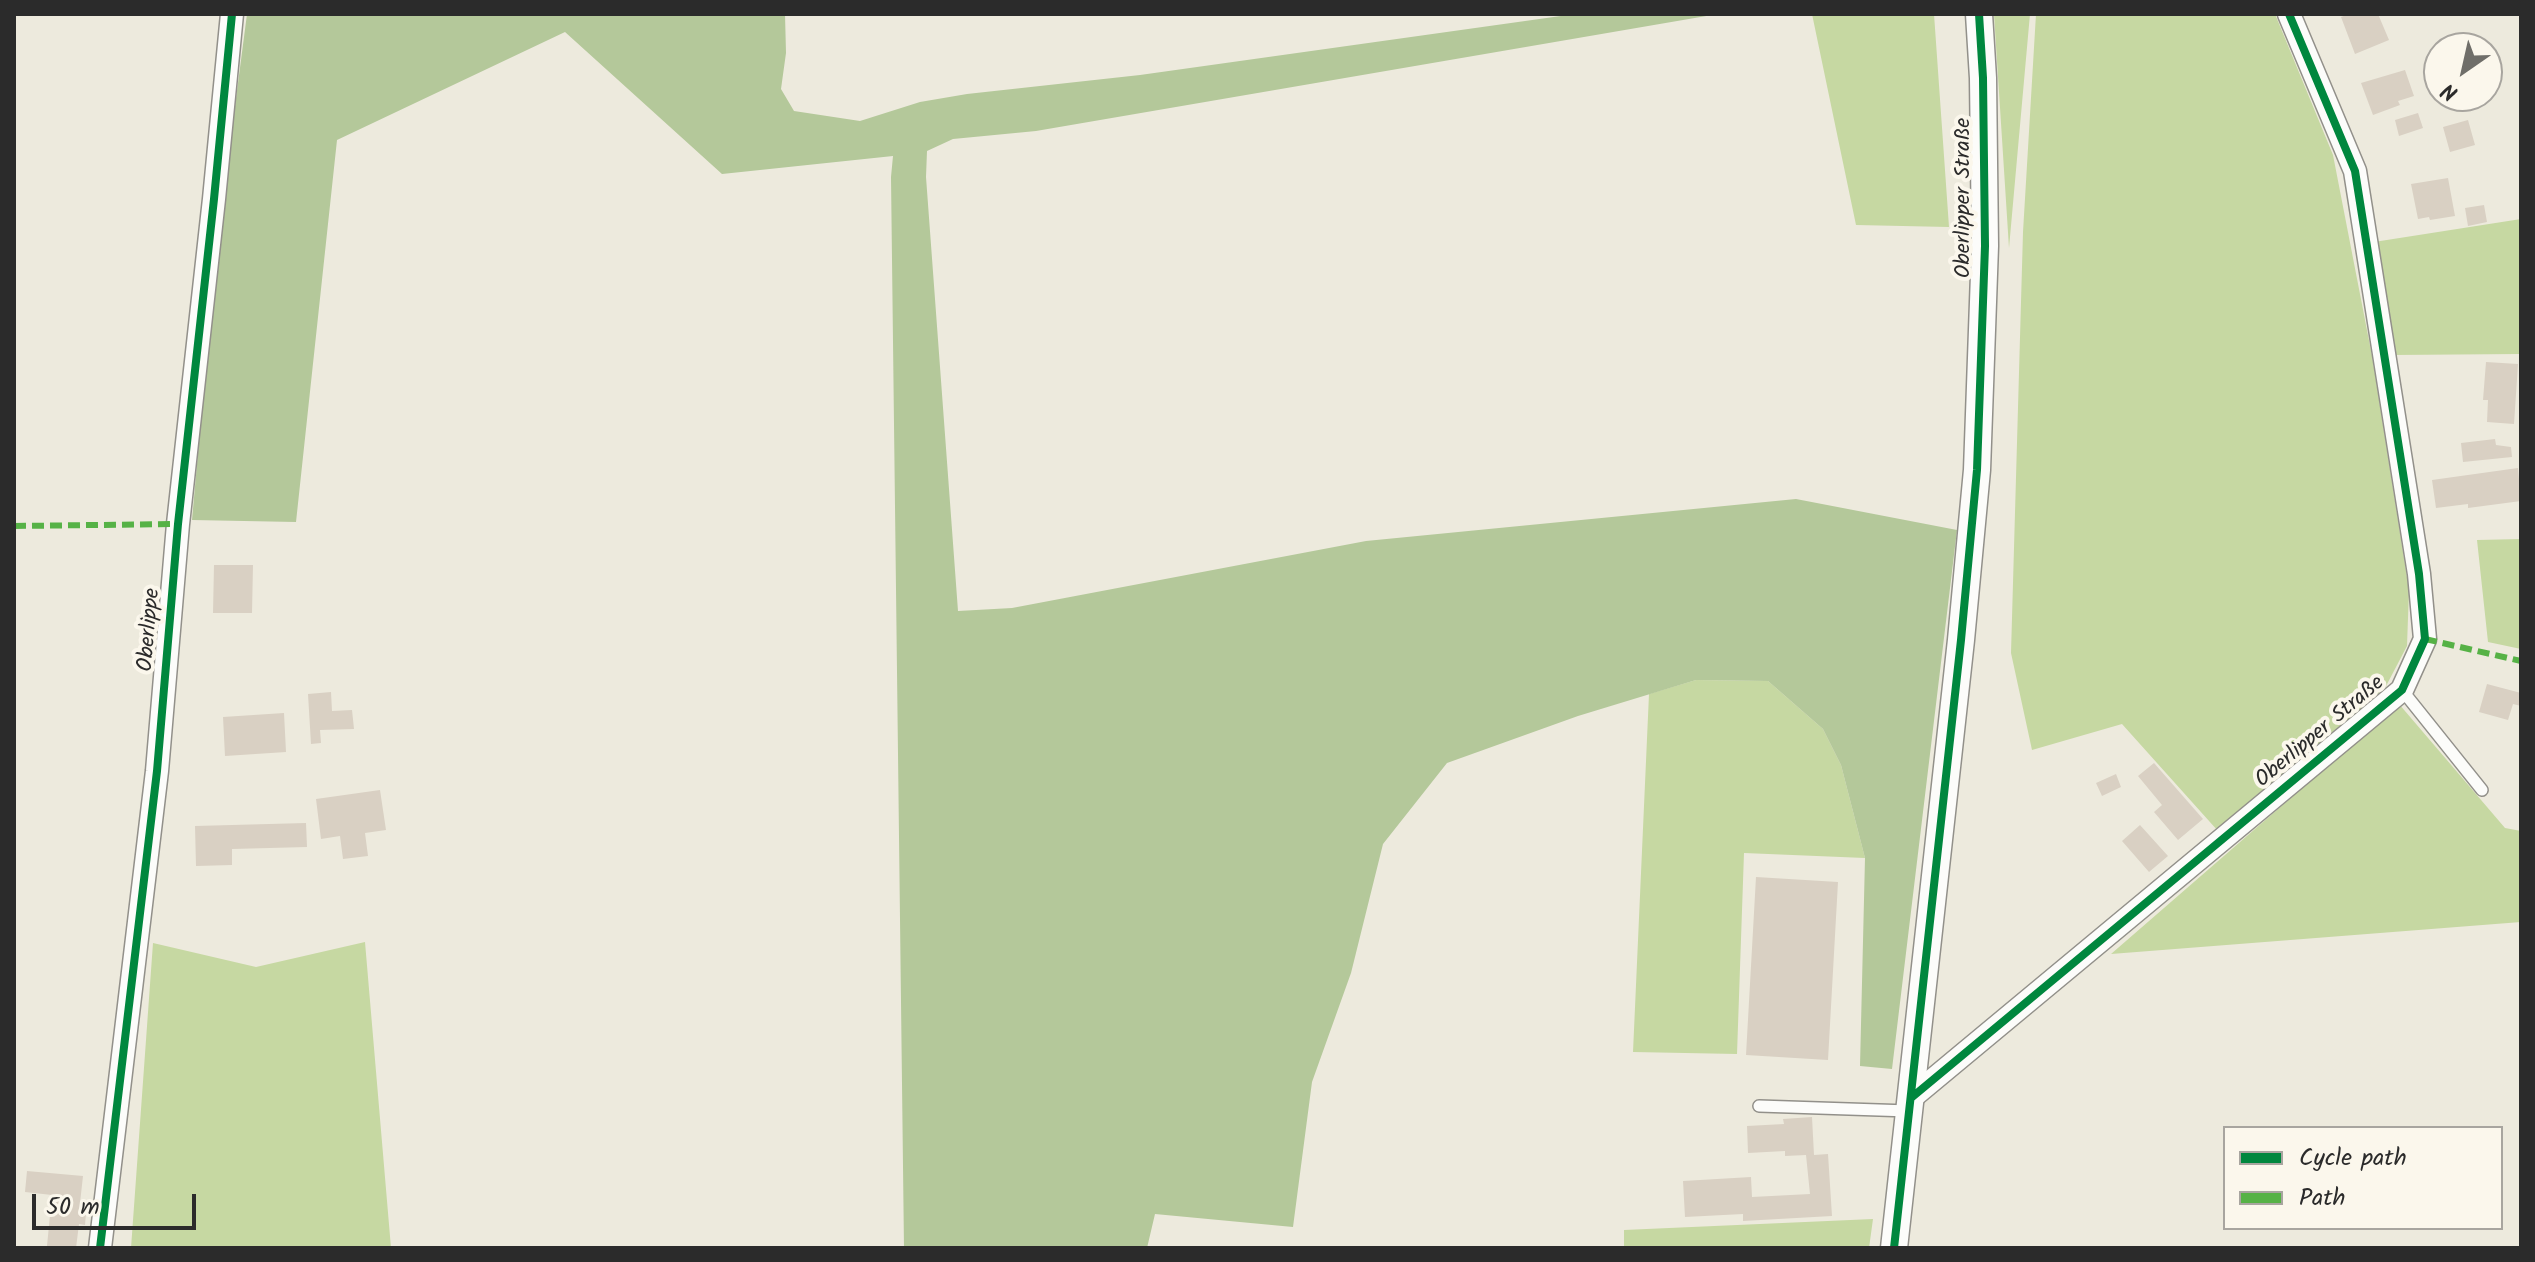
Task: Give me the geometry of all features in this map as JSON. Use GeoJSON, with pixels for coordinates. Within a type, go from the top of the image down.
{"type":"FeatureCollection","features":[{"type":"Feature","properties":{"kind":"street","name":"Oberlippe"},"geometry":{"type":"LineString","coordinates":[[100,1248],[157,771],[178,524],[232,14]]}},
{"type":"Feature","properties":{"kind":"street","name":"Oberlipper Straße"},"geometry":{"type":"LineString","coordinates":[[1894,1248],[1977,470],[1985,246],[1979,14]]}},
{"type":"Feature","properties":{"kind":"street","name":"Oberlipper Straße"},"geometry":{"type":"LineString","coordinates":[[1910,1104],[2402,690],[2425,639],[2419,574],[2355,171],[2289,14]]}},
{"type":"Feature","properties":{"kind":"lane"},"geometry":{"type":"LineString","coordinates":[[2402,690],[2482,790]]}},
{"type":"Feature","properties":{"kind":"lane"},"geometry":{"type":"LineString","coordinates":[[1759,1106],[1910,1104]]}},
{"type":"Feature","properties":{"kind":"green space"},"geometry":{"type":"Polygon","coordinates":[[[247,14],[785,14],[786,53],[781,89],[794,111],[860,121],[920,102],[967,94],[1140,75],[1575,14],[1718,14],[1036,131],[953,139],[927,151],[926,177],[958,611],[1012,608],[1366,541],[1796,499],[1957,530],[1892,1069],[1860,1066],[1865,858],[1841,765],[1823,729],[1768,681],[1696,680],[1578,716],[1447,763],[1383,844],[1351,973],[1312,1082],[1293,1227],[1155,1214],[1147,1248],[904,1248],[893,156],[722,174],[565,32],[337,140],[296,522],[192,520],[216,252],[247,14]]]}},
{"type":"Feature","properties":{"kind":"green space"},"geometry":{"type":"Polygon","coordinates":[[[1812,14],[1934,14],[1949,227],[1856,225],[1812,14]]]}},
{"type":"Feature","properties":{"kind":"green space"},"geometry":{"type":"Polygon","coordinates":[[[1994,14],[2030,14],[2009,248],[1994,14]]]}},
{"type":"Feature","properties":{"kind":"green space"},"geometry":{"type":"Polygon","coordinates":[[[2036,14],[2275,14],[2333,155],[2372,356],[2409,590],[2407,646],[2385,688],[2218,831],[2122,724],[2032,750],[2011,653],[2023,232],[2036,14]]]}},
{"type":"Feature","properties":{"kind":"green space"},"geometry":{"type":"Polygon","coordinates":[[[2521,219],[2521,354],[2392,355],[2374,242],[2521,219]]]}},
{"type":"Feature","properties":{"kind":"green space"},"geometry":{"type":"Polygon","coordinates":[[[2521,539],[2521,649],[2488,642],[2477,540],[2521,539]]]}},
{"type":"Feature","properties":{"kind":"green space"},"geometry":{"type":"Polygon","coordinates":[[[1696,680],[1768,681],[1823,729],[1841,765],[1865,858],[1744,853],[1737,1054],[1633,1052],[1649,694],[1696,680]]]}},
{"type":"Feature","properties":{"kind":"green space"},"geometry":{"type":"Polygon","coordinates":[[[2399,704],[2505,828],[2521,831],[2521,922],[2111,954],[2399,704]]]}},
{"type":"Feature","properties":{"kind":"green space"},"geometry":{"type":"Polygon","coordinates":[[[365,942],[391,1248],[131,1248],[153,943],[256,967],[365,942]]]}},
{"type":"Feature","properties":{"kind":"green space"},"geometry":{"type":"Polygon","coordinates":[[[1873,1219],[1869,1248],[1624,1248],[1624,1230],[1873,1219]]]}},
{"type":"Feature","properties":{"kind":"building"},"geometry":{"type":"Polygon","coordinates":[[[2378,14],[2389,40],[2355,54],[2341,17],[2378,14]]]}},
{"type":"Feature","properties":{"kind":"building"},"geometry":{"type":"Polygon","coordinates":[[[2405,70],[2414,96],[2373,115],[2361,83],[2405,70]]]}},
{"type":"Feature","properties":{"kind":"building"},"geometry":{"type":"Polygon","coordinates":[[[2418,113],[2423,128],[2399,136],[2395,120],[2418,113]]]}},
{"type":"Feature","properties":{"kind":"building"},"geometry":{"type":"Polygon","coordinates":[[[2468,120],[2475,145],[2450,152],[2443,127],[2468,120]]]}},
{"type":"Feature","properties":{"kind":"building"},"geometry":{"type":"Polygon","coordinates":[[[2448,178],[2455,216],[2418,219],[2411,184],[2448,178]]]}},
{"type":"Feature","properties":{"kind":"building"},"geometry":{"type":"Polygon","coordinates":[[[2484,205],[2487,222],[2468,226],[2465,208],[2484,205]]]}},
{"type":"Feature","properties":{"kind":"building"},"geometry":{"type":"Polygon","coordinates":[[[2486,362],[2518,364],[2514,424],[2487,422],[2488,400],[2483,400],[2486,362]]]}},
{"type":"Feature","properties":{"kind":"building"},"geometry":{"type":"Polygon","coordinates":[[[2495,439],[2496,445],[2511,447],[2512,457],[2463,462],[2461,443],[2495,439]]]}},
{"type":"Feature","properties":{"kind":"building"},"geometry":{"type":"Polygon","coordinates":[[[2518,468],[2521,501],[2468,508],[2468,504],[2436,508],[2432,480],[2518,468]]]}},
{"type":"Feature","properties":{"kind":"building"},"geometry":{"type":"Polygon","coordinates":[[[214,565],[253,565],[252,613],[213,613],[214,565]]]}},
{"type":"Feature","properties":{"kind":"building"},"geometry":{"type":"Polygon","coordinates":[[[2487,684],[2521,693],[2521,706],[2513,704],[2508,720],[2479,712],[2487,684]]]}},
{"type":"Feature","properties":{"kind":"building"},"geometry":{"type":"Polygon","coordinates":[[[331,692],[332,711],[352,710],[354,729],[320,730],[321,743],[311,744],[308,694],[331,692]]]}},
{"type":"Feature","properties":{"kind":"building"},"geometry":{"type":"Polygon","coordinates":[[[284,713],[286,752],[225,756],[223,717],[284,713]]]}},
{"type":"Feature","properties":{"kind":"building"},"geometry":{"type":"Polygon","coordinates":[[[2154,763],[2203,819],[2178,840],[2154,812],[2162,805],[2138,776],[2154,763]]]}},
{"type":"Feature","properties":{"kind":"building"},"geometry":{"type":"Polygon","coordinates":[[[2116,774],[2121,787],[2102,796],[2096,783],[2116,774]]]}},
{"type":"Feature","properties":{"kind":"building"},"geometry":{"type":"Polygon","coordinates":[[[380,790],[386,830],[365,833],[368,856],[343,859],[340,836],[321,839],[316,799],[380,790]]]}},
{"type":"Feature","properties":{"kind":"building"},"geometry":{"type":"Polygon","coordinates":[[[306,823],[307,847],[232,849],[232,865],[196,866],[195,826],[306,823]]]}},
{"type":"Feature","properties":{"kind":"building"},"geometry":{"type":"Polygon","coordinates":[[[2140,825],[2168,856],[2149,872],[2122,841],[2140,825]]]}},
{"type":"Feature","properties":{"kind":"building"},"geometry":{"type":"Polygon","coordinates":[[[1756,877],[1838,882],[1828,1060],[1746,1055],[1756,877]]]}},
{"type":"Feature","properties":{"kind":"building"},"geometry":{"type":"Polygon","coordinates":[[[1812,1117],[1814,1155],[1828,1154],[1832,1216],[1743,1221],[1743,1214],[1685,1217],[1683,1181],[1751,1177],[1752,1197],[1810,1194],[1806,1155],[1785,1156],[1785,1151],[1748,1153],[1747,1126],[1784,1124],[1783,1119],[1812,1117]]]}},
{"type":"Feature","properties":{"kind":"building"},"geometry":{"type":"Polygon","coordinates":[[[27,1171],[83,1176],[79,1212],[86,1213],[85,1225],[79,1224],[76,1248],[47,1246],[52,1195],[25,1192],[27,1171]]]}},
{"type":"Feature","properties":{"kind":"marked path"},"geometry":{"type":"LineString","coordinates":[[14,526],[178,524]]}},
{"type":"Feature","properties":{"kind":"marked path"},"geometry":{"type":"LineString","coordinates":[[2425,639],[2521,661]]}},
{"type":"Feature","properties":{"kind":"cycle path"},"geometry":{"type":"LineString","coordinates":[[100,1248],[157,771],[178,524],[232,14]]}},
{"type":"Feature","properties":{"kind":"cycle path"},"geometry":{"type":"LineString","coordinates":[[1894,1248],[1977,470],[1985,246],[1979,14]]}},
{"type":"Feature","properties":{"kind":"cycle path"},"geometry":{"type":"LineString","coordinates":[[1911,1098],[2402,690],[2425,639],[2419,574],[2355,171],[2289,14]]}}]}
